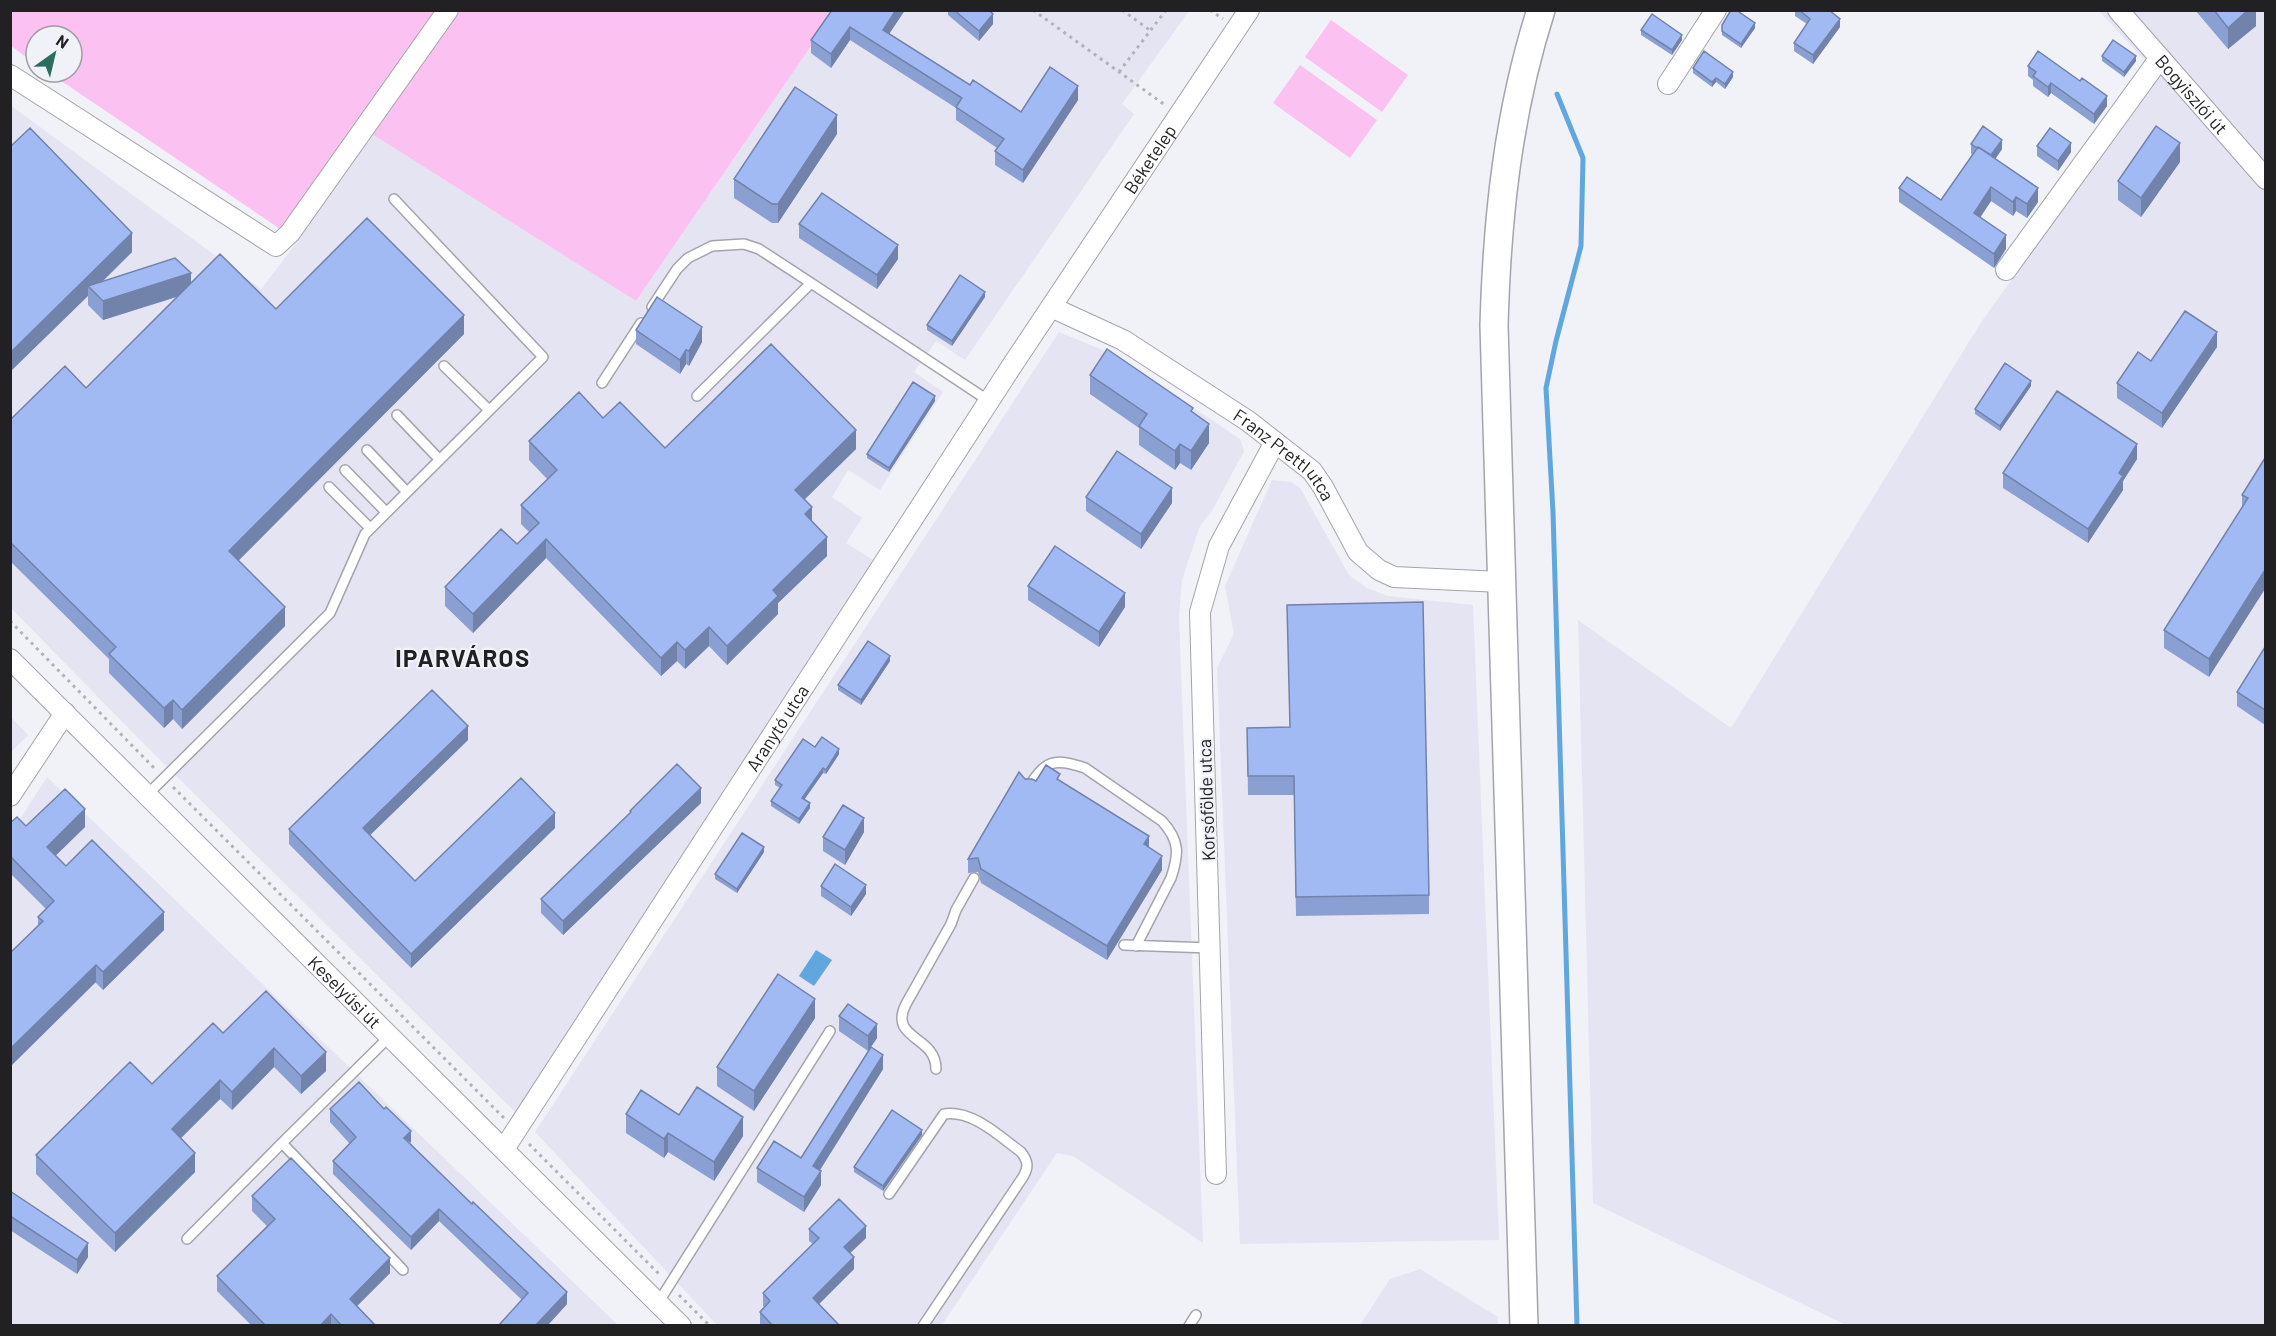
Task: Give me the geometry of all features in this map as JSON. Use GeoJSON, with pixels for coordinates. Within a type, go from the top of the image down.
{"type":"FeatureCollection","features":[{"type":"Feature","properties":{"kind":"main road"},"geometry":{"type":"LineString","coordinates":[[1524,1326],[1494,325],[1496,268],[1505,166],[1514,110],[1540,10]]}},
{"type":"Feature","properties":{"kind":"street"},"geometry":{"type":"LineString","coordinates":[[10,75],[276,246],[290,233],[448,10]]}},
{"type":"Feature","properties":{"kind":"street","name":"Béketelep"},"geometry":{"type":"LineString","coordinates":[[1051,307],[1249,10]]}},
{"type":"Feature","properties":{"kind":"street"},"geometry":{"type":"LineString","coordinates":[[1668,84],[1716,10]]}},
{"type":"Feature","properties":{"kind":"street","name":"Bogyiszlói út"},"geometry":{"type":"LineString","coordinates":[[2118,10],[2265,179]]}},
{"type":"Feature","properties":{"kind":"street"},"geometry":{"type":"LineString","coordinates":[[2006,270],[2160,58]]}},
{"type":"Feature","properties":{"kind":"street","name":"Franz Prettl utca"},"geometry":{"type":"LineString","coordinates":[[1051,307],[1123,340],[1248,421],[1312,471],[1358,552],[1379,570],[1394,577],[1501,582]]}},
{"type":"Feature","properties":{"kind":"street","name":"Aranytó utca"},"geometry":{"type":"LineString","coordinates":[[504,1149],[1051,307]]}},
{"type":"Feature","properties":{"kind":"street","name":"Korsófölde utca"},"geometry":{"type":"LineString","coordinates":[[1216,1174],[1200,612],[1219,546],[1275,442]]}},
{"type":"Feature","properties":{"kind":"street","name":"Keselyűsi út"},"geometry":{"type":"LineString","coordinates":[[10,659],[681,1326]]}},
{"type":"Feature","properties":{"kind":"street"},"geometry":{"type":"LineString","coordinates":[[14,785],[64,713]]}},
{"type":"Feature","properties":{"kind":"lane"},"geometry":{"type":"LineString","coordinates":[[147,795],[330,613],[365,534],[543,357],[394,199]]}},
{"type":"Feature","properties":{"kind":"lane"},"geometry":{"type":"LineString","coordinates":[[602,383],[677,269],[688,258],[712,246],[744,244],[759,249],[989,401]]}},
{"type":"Feature","properties":{"kind":"lane"},"geometry":{"type":"LineString","coordinates":[[697,396],[811,283]]}},
{"type":"Feature","properties":{"kind":"lane"},"geometry":{"type":"LineString","coordinates":[[444,366],[489,410]]}},
{"type":"Feature","properties":{"kind":"lane"},"geometry":{"type":"LineString","coordinates":[[397,415],[439,459]]}},
{"type":"Feature","properties":{"kind":"lane"},"geometry":{"type":"LineString","coordinates":[[367,450],[407,492]]}},
{"type":"Feature","properties":{"kind":"lane"},"geometry":{"type":"LineString","coordinates":[[345,470],[386,512]]}},
{"type":"Feature","properties":{"kind":"lane"},"geometry":{"type":"LineString","coordinates":[[329,487],[370,528]]}},
{"type":"Feature","properties":{"kind":"lane"},"geometry":{"type":"LineString","coordinates":[[1028,789],[1039,771],[1045,766],[1062,762],[1074,765],[1094,775],[1162,821],[1170,830],[1177,850],[1175,867],[1136,946]]}},
{"type":"Feature","properties":{"kind":"lane"},"geometry":{"type":"LineString","coordinates":[[936,1069],[932,1052],[907,1032],[902,1016],[974,878]]}},
{"type":"Feature","properties":{"kind":"lane"},"geometry":{"type":"LineString","coordinates":[[1124,945],[1210,948]]}},
{"type":"Feature","properties":{"kind":"lane"},"geometry":{"type":"LineString","coordinates":[[658,1303],[830,1031]]}},
{"type":"Feature","properties":{"kind":"lane"},"geometry":{"type":"LineString","coordinates":[[187,1239],[390,1036]]}},
{"type":"Feature","properties":{"kind":"lane"},"geometry":{"type":"LineString","coordinates":[[889,1194],[944,1114],[956,1112],[967,1115],[1022,1152],[1027,1160],[1027,1170],[1023,1177],[922,1326]]}},
{"type":"Feature","properties":{"kind":"lane"},"geometry":{"type":"LineString","coordinates":[[282,1143],[403,1270]]}},
{"type":"Feature","properties":{"kind":"lane"},"geometry":{"type":"LineString","coordinates":[[1189,1326],[1196,1315]]}},
{"type":"Feature","properties":{"kind":"path"},"geometry":{"type":"LineString","coordinates":[[1034,10],[1179,115]]}},
{"type":"Feature","properties":{"kind":"path"},"geometry":{"type":"LineString","coordinates":[[1122,10],[1151,31]]}},
{"type":"Feature","properties":{"kind":"path"},"geometry":{"type":"LineString","coordinates":[[1119,72],[1166,10]]}},
{"type":"Feature","properties":{"kind":"path"},"geometry":{"type":"LineString","coordinates":[[10,621],[710,1326]]}},
{"type":"Feature","properties":{"kind":"shaded area"},"geometry":{"type":"Polygon","coordinates":[[[10,11],[835,11],[636,301],[372,134],[298,241],[66,84],[84,84],[84,24],[24,24],[24,55],[11,46],[10,11]]]}},
{"type":"Feature","properties":{"kind":"shaded area"},"geometry":{"type":"Polygon","coordinates":[[[835,11],[1189,11],[1122,104],[1134,114],[965,360],[936,341],[914,372],[943,392],[880,490],[848,470],[832,497],[862,518],[846,543],[873,560],[516,1113],[143,743],[11,608],[10,105],[261,289],[298,241],[372,134],[636,301],[835,11]]]}},
{"type":"Feature","properties":{"kind":"shaded area"},"geometry":{"type":"Polygon","coordinates":[[[2099,11],[2265,11],[2265,1325],[1846,1325],[1593,1203],[1578,620],[1731,728],[1980,324],[2158,75],[2099,11]]]}},
{"type":"Feature","properties":{"kind":"shaded area"},"geometry":{"type":"Polygon","coordinates":[[[1331,20],[1408,75],[1382,112],[1305,57],[1331,20]]]}},
{"type":"Feature","properties":{"kind":"shaded area"},"geometry":{"type":"Polygon","coordinates":[[[1300,65],[1377,120],[1350,158],[1273,103],[1300,65]]]}},
{"type":"Feature","properties":{"kind":"shaded area"},"geometry":{"type":"Polygon","coordinates":[[[1059,332],[1115,355],[1240,439],[1244,451],[1212,511],[1200,526],[1182,580],[1179,618],[1203,1243],[1073,1156],[1057,1153],[942,1325],[717,1325],[535,1132],[1059,332]]]}},
{"type":"Feature","properties":{"kind":"shaded area"},"geometry":{"type":"Polygon","coordinates":[[[1272,480],[1291,482],[1300,488],[1349,575],[1367,588],[1388,596],[1473,605],[1499,1240],[1240,1244],[1217,668],[1234,634],[1225,586],[1272,480]]]}},
{"type":"Feature","properties":{"kind":"shaded area"},"geometry":{"type":"Polygon","coordinates":[[[11,717],[28,735],[12,751],[11,749],[11,717]]]}},
{"type":"Feature","properties":{"kind":"shaded area"},"geometry":{"type":"Polygon","coordinates":[[[47,777],[618,1325],[11,1326],[11,833],[47,777]]]}},
{"type":"Feature","properties":{"kind":"shaded area"},"geometry":{"type":"Polygon","coordinates":[[[1420,1269],[1498,1317],[1498,1325],[1360,1325],[1390,1279],[1420,1269]]]}},
{"type":"Feature","properties":{"kind":"water"},"geometry":{"type":"Polygon","coordinates":[[[816,950],[832,960],[814,986],[799,976],[816,950]]]}},
{"type":"Feature","properties":{"kind":"building"},"geometry":{"type":"Polygon","coordinates":[[[832,10],[896,10],[883,30],[970,85],[973,80],[1021,112],[1050,67],[1078,86],[1023,170],[995,151],[1004,139],[956,107],[962,98],[850,27],[831,54],[811,40],[832,10]]]}},
{"type":"Feature","properties":{"kind":"building"},"geometry":{"type":"Polygon","coordinates":[[[954,10],[989,10],[993,14],[979,31],[954,10]]]}},
{"type":"Feature","properties":{"kind":"building"},"geometry":{"type":"Polygon","coordinates":[[[1731,10],[1736,10],[1755,23],[1741,44],[1722,31],[1722,25],[1731,10]]]}},
{"type":"Feature","properties":{"kind":"building"},"geometry":{"type":"Polygon","coordinates":[[[1799,10],[1829,10],[1840,19],[1813,55],[1794,43],[1810,19],[1799,10]]]}},
{"type":"Feature","properties":{"kind":"building"},"geometry":{"type":"Polygon","coordinates":[[[2214,10],[2248,10],[2228,28],[2214,10]]]}},
{"type":"Feature","properties":{"kind":"building"},"geometry":{"type":"Polygon","coordinates":[[[1652,14],[1682,35],[1672,50],[1641,30],[1652,14]]]}},
{"type":"Feature","properties":{"kind":"building"},"geometry":{"type":"Polygon","coordinates":[[[2113,40],[2136,56],[2124,72],[2102,56],[2113,40]]]}},
{"type":"Feature","properties":{"kind":"building"},"geometry":{"type":"Polygon","coordinates":[[[1704,51],[1733,72],[1725,84],[1716,78],[1712,82],[1693,68],[1704,51]]]}},
{"type":"Feature","properties":{"kind":"building"},"geometry":{"type":"Polygon","coordinates":[[[2038,51],[2080,81],[2082,78],[2107,96],[2094,114],[2051,83],[2048,87],[2033,76],[2036,72],[2028,66],[2038,51]]]}},
{"type":"Feature","properties":{"kind":"building"},"geometry":{"type":"Polygon","coordinates":[[[795,87],[837,115],[778,204],[772,204],[734,179],[795,87]]]}},
{"type":"Feature","properties":{"kind":"building"},"geometry":{"type":"Polygon","coordinates":[[[1983,126],[2002,140],[1991,155],[1971,144],[1983,126]]]}},
{"type":"Feature","properties":{"kind":"building"},"geometry":{"type":"Polygon","coordinates":[[[2156,126],[2180,143],[2141,198],[2118,181],[2156,126]]]}},
{"type":"Feature","properties":{"kind":"building"},"geometry":{"type":"Polygon","coordinates":[[[30,128],[132,233],[10,353],[10,147],[30,128]]]}},
{"type":"Feature","properties":{"kind":"building"},"geometry":{"type":"Polygon","coordinates":[[[2050,128],[2071,143],[2058,161],[2037,146],[2050,128]]]}},
{"type":"Feature","properties":{"kind":"building"},"geometry":{"type":"Polygon","coordinates":[[[1978,147],[2038,188],[2027,204],[2016,197],[2013,202],[1991,187],[1974,213],[2006,235],[1994,254],[1899,188],[1907,177],[1941,200],[1978,147]]]}},
{"type":"Feature","properties":{"kind":"building"},"geometry":{"type":"Polygon","coordinates":[[[822,193],[898,245],[877,275],[799,224],[822,193]]]}},
{"type":"Feature","properties":{"kind":"building"},"geometry":{"type":"Polygon","coordinates":[[[367,218],[464,315],[229,551],[285,607],[182,710],[173,700],[164,708],[109,654],[116,647],[10,542],[10,420],[65,366],[86,388],[220,254],[276,309],[367,218]]]}},
{"type":"Feature","properties":{"kind":"building"},"geometry":{"type":"Polygon","coordinates":[[[175,258],[191,273],[103,301],[88,286],[175,258]]]}},
{"type":"Feature","properties":{"kind":"building"},"geometry":{"type":"Polygon","coordinates":[[[960,275],[985,292],[952,341],[927,325],[960,275]]]}},
{"type":"Feature","properties":{"kind":"building"},"geometry":{"type":"Polygon","coordinates":[[[657,297],[702,327],[689,351],[686,350],[680,360],[636,330],[657,297]]]}},
{"type":"Feature","properties":{"kind":"building"},"geometry":{"type":"Polygon","coordinates":[[[2185,311],[2217,332],[2162,413],[2117,383],[2138,352],[2151,361],[2185,311]]]}},
{"type":"Feature","properties":{"kind":"building"},"geometry":{"type":"Polygon","coordinates":[[[771,344],[856,430],[795,490],[812,507],[805,514],[827,537],[773,590],[778,596],[727,646],[709,627],[685,650],[677,642],[661,658],[546,539],[473,614],[445,587],[501,529],[517,544],[539,523],[521,505],[557,470],[529,441],[579,392],[603,418],[620,402],[665,448],[771,344]]]}},
{"type":"Feature","properties":{"kind":"building"},"geometry":{"type":"Polygon","coordinates":[[[1107,349],[1193,408],[1191,411],[1209,424],[1191,451],[1180,444],[1175,451],[1139,426],[1147,414],[1090,375],[1107,349]]]}},
{"type":"Feature","properties":{"kind":"building"},"geometry":{"type":"Polygon","coordinates":[[[2005,363],[2031,381],[2000,426],[1975,409],[2005,363]]]}},
{"type":"Feature","properties":{"kind":"building"},"geometry":{"type":"Polygon","coordinates":[[[913,382],[935,396],[889,468],[867,454],[913,382]]]}},
{"type":"Feature","properties":{"kind":"building"},"geometry":{"type":"Polygon","coordinates":[[[2057,391],[2137,444],[2119,473],[2123,476],[2088,529],[2003,473],[2057,391]]]}},
{"type":"Feature","properties":{"kind":"building"},"geometry":{"type":"Polygon","coordinates":[[[1117,451],[1172,488],[1141,534],[1086,497],[1117,451]]]}},
{"type":"Feature","properties":{"kind":"building"},"geometry":{"type":"Polygon","coordinates":[[[2265,458],[2265,570],[2209,659],[2164,630],[2248,498],[2242,495],[2265,458]]]}},
{"type":"Feature","properties":{"kind":"building"},"geometry":{"type":"Polygon","coordinates":[[[1055,546],[1125,593],[1099,632],[1028,586],[1055,546]]]}},
{"type":"Feature","properties":{"kind":"building"},"geometry":{"type":"Polygon","coordinates":[[[1423,602],[1429,895],[1296,897],[1294,776],[1248,776],[1247,728],[1290,727],[1287,605],[1423,602]]]}},
{"type":"Feature","properties":{"kind":"building"},"geometry":{"type":"Polygon","coordinates":[[[868,641],[890,656],[861,700],[838,685],[868,641]]]}},
{"type":"Feature","properties":{"kind":"building"},"geometry":{"type":"Polygon","coordinates":[[[2265,647],[2265,710],[2237,692],[2265,647]]]}},
{"type":"Feature","properties":{"kind":"building"},"geometry":{"type":"Polygon","coordinates":[[[432,690],[468,726],[363,828],[415,881],[521,778],[555,813],[411,954],[289,829],[432,690]]]}},
{"type":"Feature","properties":{"kind":"building"},"geometry":{"type":"Polygon","coordinates":[[[822,737],[839,749],[826,770],[823,768],[802,798],[810,803],[799,819],[771,801],[782,785],[775,780],[803,739],[815,747],[822,737]]]}},
{"type":"Feature","properties":{"kind":"building"},"geometry":{"type":"Polygon","coordinates":[[[677,764],[701,788],[563,921],[541,899],[677,764]]]}},
{"type":"Feature","properties":{"kind":"building"},"geometry":{"type":"Polygon","coordinates":[[[1046,765],[1060,774],[1057,779],[1149,836],[1144,844],[1162,856],[1107,946],[981,869],[978,858],[968,859],[1019,772],[1025,779],[1036,781],[1046,765]]]}},
{"type":"Feature","properties":{"kind":"building"},"geometry":{"type":"Polygon","coordinates":[[[65,789],[85,809],[47,847],[66,866],[92,840],[164,912],[103,972],[96,965],[10,1049],[10,953],[43,921],[38,917],[54,901],[10,856],[10,823],[17,817],[26,826],[65,789]]]}},
{"type":"Feature","properties":{"kind":"building"},"geometry":{"type":"Polygon","coordinates":[[[843,805],[864,818],[845,850],[823,837],[843,805]]]}},
{"type":"Feature","properties":{"kind":"building"},"geometry":{"type":"Polygon","coordinates":[[[742,833],[764,847],[737,889],[715,874],[742,833]]]}},
{"type":"Feature","properties":{"kind":"building"},"geometry":{"type":"Polygon","coordinates":[[[835,864],[866,885],[851,907],[821,886],[835,864]]]}},
{"type":"Feature","properties":{"kind":"building"},"geometry":{"type":"Polygon","coordinates":[[[778,974],[815,999],[754,1091],[717,1067],[778,974]]]}},
{"type":"Feature","properties":{"kind":"building"},"geometry":{"type":"Polygon","coordinates":[[[266,991],[326,1052],[301,1076],[274,1048],[232,1092],[220,1080],[172,1129],[195,1153],[115,1233],[36,1155],[130,1062],[152,1084],[213,1023],[223,1033],[266,991]]]}},
{"type":"Feature","properties":{"kind":"building"},"geometry":{"type":"Polygon","coordinates":[[[848,1004],[877,1024],[868,1036],[839,1016],[848,1004]]]}},
{"type":"Feature","properties":{"kind":"building"},"geometry":{"type":"Polygon","coordinates":[[[871,1047],[883,1055],[813,1166],[821,1171],[804,1197],[757,1168],[774,1141],[801,1158],[871,1047]]]}},
{"type":"Feature","properties":{"kind":"building"},"geometry":{"type":"Polygon","coordinates":[[[359,1082],[384,1109],[386,1107],[411,1131],[404,1138],[567,1292],[535,1326],[498,1326],[528,1293],[439,1209],[411,1237],[333,1161],[356,1137],[330,1109],[359,1082]]]}},
{"type":"Feature","properties":{"kind":"building"},"geometry":{"type":"Polygon","coordinates":[[[697,1087],[743,1117],[714,1162],[668,1133],[664,1139],[626,1114],[641,1090],[679,1115],[697,1087]]]}},
{"type":"Feature","properties":{"kind":"building"},"geometry":{"type":"Polygon","coordinates":[[[892,1110],[922,1130],[883,1186],[854,1167],[892,1110]]]}},
{"type":"Feature","properties":{"kind":"building"},"geometry":{"type":"Polygon","coordinates":[[[291,1158],[390,1258],[350,1299],[376,1326],[342,1326],[331,1314],[320,1326],[266,1326],[217,1276],[275,1219],[252,1196],[291,1158]]]}},
{"type":"Feature","properties":{"kind":"building"},"geometry":{"type":"Polygon","coordinates":[[[10,1191],[88,1243],[77,1260],[10,1216],[10,1191]]]}},
{"type":"Feature","properties":{"kind":"building"},"geometry":{"type":"Polygon","coordinates":[[[839,1199],[866,1226],[844,1247],[854,1257],[813,1298],[840,1326],[773,1326],[760,1312],[770,1301],[763,1293],[819,1238],[809,1229],[839,1199]]]}},
{"type":"Feature","properties":{"kind":"waterway"},"geometry":{"type":"LineString","coordinates":[[1557,94],[1583,158],[1581,246],[1546,388],[1553,512],[1577,1326]]}},
{"type":"Feature","properties":{"kind":"district","name":"IPARVÁROS"},"geometry":{"type":"Point","coordinates":[463,657]}}]}
